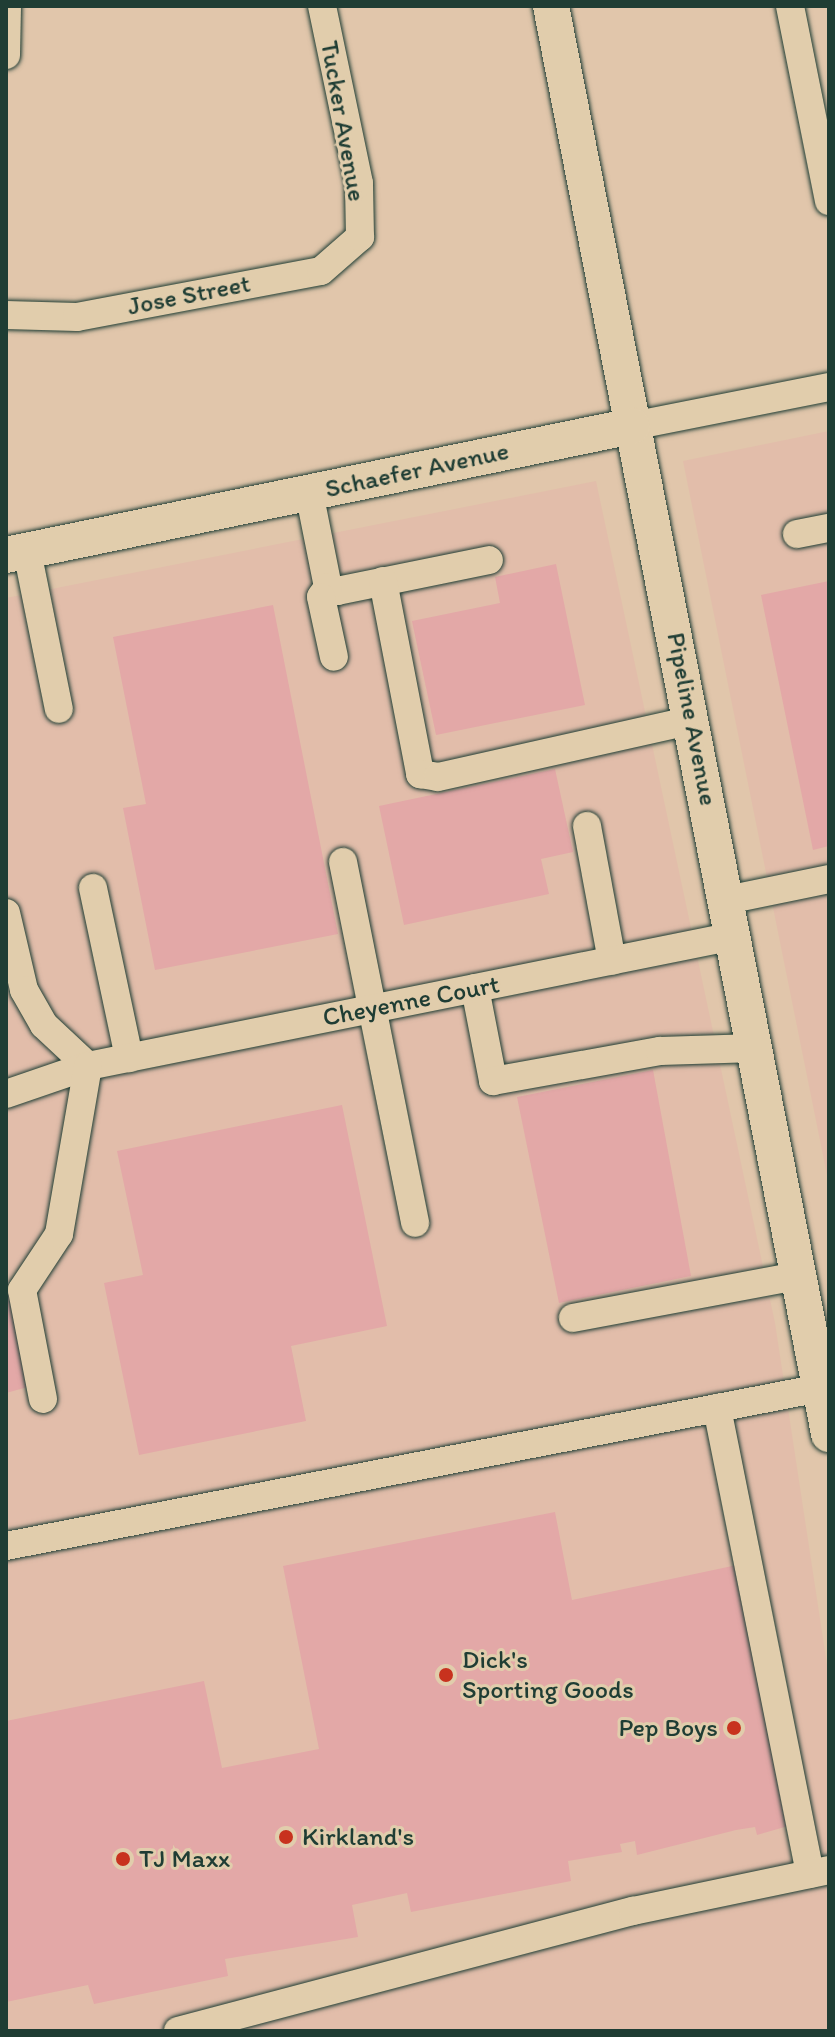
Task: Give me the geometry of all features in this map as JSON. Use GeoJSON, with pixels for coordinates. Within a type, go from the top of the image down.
{"type":"FeatureCollection","features":[{"type":"Feature","properties":{"kind":"main road","name":"Pipeline Avenue"},"geometry":{"type":"LineString","coordinates":[[551,6],[632,426],[693,720],[829,1434]]}},
{"type":"Feature","properties":{"kind":"main road","name":"Schaefer Avenue"},"geometry":{"type":"LineString","coordinates":[[17,553],[632,426]]}},
{"type":"Feature","properties":{"kind":"street"},"geometry":{"type":"LineString","coordinates":[[6,55],[7,6]]}},
{"type":"Feature","properties":{"kind":"street","name":"Tucker Avenue"},"geometry":{"type":"LineString","coordinates":[[322,6],[359,183],[360,237]]}},
{"type":"Feature","properties":{"kind":"street"},"geometry":{"type":"LineString","coordinates":[[790,6],[829,201]]}},
{"type":"Feature","properties":{"kind":"street","name":"Jose Street"},"geometry":{"type":"LineString","coordinates":[[6,315],[77,317],[321,271],[360,237]]}},
{"type":"Feature","properties":{"kind":"street","name":"Schaefer Avenue"},"geometry":{"type":"LineString","coordinates":[[632,426],[829,387]]}},
{"type":"Feature","properties":{"kind":"street"},"geometry":{"type":"LineString","coordinates":[[309,492],[328,587],[321,597],[334,657]]}},
{"type":"Feature","properties":{"kind":"street"},"geometry":{"type":"LineString","coordinates":[[797,534],[829,528]]}},
{"type":"Feature","properties":{"kind":"street"},"geometry":{"type":"LineString","coordinates":[[17,553],[59,709]]}},
{"type":"Feature","properties":{"kind":"street"},"geometry":{"type":"LineString","coordinates":[[328,587],[383,581],[489,560]]}},
{"type":"Feature","properties":{"kind":"street"},"geometry":{"type":"LineString","coordinates":[[383,581],[420,774],[438,777],[693,720]]}},
{"type":"Feature","properties":{"kind":"street"},"geometry":{"type":"LineString","coordinates":[[587,826],[612,961]]}},
{"type":"Feature","properties":{"kind":"street"},"geometry":{"type":"LineString","coordinates":[[343,862],[415,1223]]}},
{"type":"Feature","properties":{"kind":"street"},"geometry":{"type":"LineString","coordinates":[[727,900],[829,879]]}},
{"type":"Feature","properties":{"kind":"street"},"geometry":{"type":"LineString","coordinates":[[93,888],[129,1058]]}},
{"type":"Feature","properties":{"kind":"street"},"geometry":{"type":"LineString","coordinates":[[6,913],[9,942],[20,981],[44,1025],[88,1066],[59,1234],[22,1290],[43,1399]]}},
{"type":"Feature","properties":{"kind":"street","name":"Cheyenne Court"},"geometry":{"type":"LineString","coordinates":[[6,1094],[88,1066],[734,936]]}},
{"type":"Feature","properties":{"kind":"street"},"geometry":{"type":"LineString","coordinates":[[475,988],[493,1081],[660,1051],[756,1048]]}},
{"type":"Feature","properties":{"kind":"street"},"geometry":{"type":"LineString","coordinates":[[573,1318],[798,1276]]}},
{"type":"Feature","properties":{"kind":"street"},"geometry":{"type":"LineString","coordinates":[[6,1546],[820,1388]]}},
{"type":"Feature","properties":{"kind":"street"},"geometry":{"type":"LineString","coordinates":[[178,2031],[618,1914],[820,1872],[717,1408]]}},
{"type":"Feature","properties":{"kind":"shaded area"},"geometry":{"type":"Polygon","coordinates":[[[829,431],[829,1185],[683,461],[829,431]]]}},
{"type":"Feature","properties":{"kind":"shaded area"},"geometry":{"type":"Polygon","coordinates":[[[596,481],[775,1323],[829,1678],[829,2031],[6,2031],[6,598],[596,481]]]}},
{"type":"Feature","properties":{"kind":"building"},"geometry":{"type":"Polygon","coordinates":[[[556,564],[585,705],[436,735],[412,621],[500,603],[495,577],[556,564]]]}},
{"type":"Feature","properties":{"kind":"building"},"geometry":{"type":"Polygon","coordinates":[[[829,581],[829,846],[813,850],[761,595],[829,581]]]}},
{"type":"Feature","properties":{"kind":"building"},"geometry":{"type":"Polygon","coordinates":[[[273,605],[338,934],[155,970],[123,808],[146,804],[113,637],[273,605]]]}},
{"type":"Feature","properties":{"kind":"building"},"geometry":{"type":"Polygon","coordinates":[[[555,769],[573,852],[541,859],[549,894],[404,925],[379,806],[555,769]]]}},
{"type":"Feature","properties":{"kind":"building"},"geometry":{"type":"Polygon","coordinates":[[[653,1070],[691,1276],[559,1303],[517,1097],[653,1070]]]}},
{"type":"Feature","properties":{"kind":"building"},"geometry":{"type":"Polygon","coordinates":[[[342,1105],[387,1326],[291,1346],[306,1421],[139,1455],[104,1283],[143,1275],[117,1151],[342,1105]]]}},
{"type":"Feature","properties":{"kind":"building"},"geometry":{"type":"Polygon","coordinates":[[[6,1282],[35,1385],[6,1393],[6,1282]]]}},
{"type":"Feature","properties":{"kind":"building"},"geometry":{"type":"Polygon","coordinates":[[[555,1512],[572,1600],[737,1565],[795,1824],[757,1835],[755,1827],[736,1830],[637,1855],[635,1841],[620,1844],[622,1852],[568,1861],[571,1881],[411,1912],[407,1893],[352,1905],[358,1937],[225,1959],[228,1976],[94,2004],[88,1985],[6,2002],[6,1721],[204,1681],[222,1768],[319,1749],[283,1566],[555,1512]]]}},
{"type":"Feature","properties":{"kind":"place","name":"Dick's Sporting Goods"},"geometry":{"type":"Point","coordinates":[446,1675]}},
{"type":"Feature","properties":{"kind":"place","name":"Pep Boys"},"geometry":{"type":"Point","coordinates":[734,1728]}},
{"type":"Feature","properties":{"kind":"place","name":"Kirkland's"},"geometry":{"type":"Point","coordinates":[286,1837]}},
{"type":"Feature","properties":{"kind":"place","name":"TJ Maxx"},"geometry":{"type":"Point","coordinates":[123,1859]}}]}
